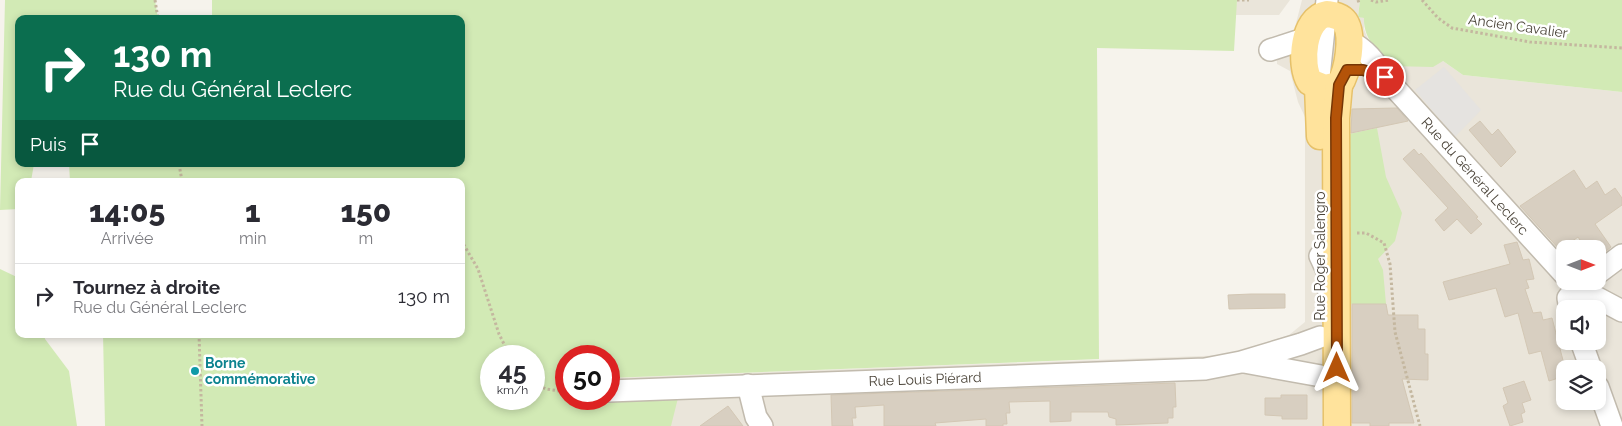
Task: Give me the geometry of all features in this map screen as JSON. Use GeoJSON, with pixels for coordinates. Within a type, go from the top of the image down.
{"type":"FeatureCollection","features":[{"type":"Feature","properties":{"kind":"main road"},"geometry":{"type":"LineString","coordinates":[[1331,18],[1335,80],[1310,82],[1306,77],[1331,18]]}},
{"type":"Feature","properties":{"kind":"main road","name":"Rue Roger Salengro"},"geometry":{"type":"LineString","coordinates":[[1335,80],[1337,426]]}},
{"type":"Feature","properties":{"kind":"main road","name":"Rue Roger Salengro"},"geometry":{"type":"LineString","coordinates":[[1321,426],[1320,256],[1335,80]]}},
{"type":"Feature","properties":{"kind":"street","name":"Rue du Général Leclerc"},"geometry":{"type":"LineString","coordinates":[[1331,18],[1368,54],[1385,77],[1556,262]]}},
{"type":"Feature","properties":{"kind":"street"},"geometry":{"type":"LineString","coordinates":[[1331,18],[1335,80],[1363,70],[1385,77]]}},
{"type":"Feature","properties":{"kind":"street"},"geometry":{"type":"LineString","coordinates":[[1606,267],[1622,255]]}},
{"type":"Feature","properties":{"kind":"street"},"geometry":{"type":"LineString","coordinates":[[1320,256],[1328,273],[1329,426]]}},
{"type":"Feature","properties":{"kind":"street","name":"Rue du Général Leclerc"},"geometry":{"type":"LineString","coordinates":[[1588,290],[1622,311]]}},
{"type":"Feature","properties":{"kind":"street","name":"Rue Louis Piérard"},"geometry":{"type":"LineString","coordinates":[[620,391],[1205,369],[1241,362],[1320,337]]}},
{"type":"Feature","properties":{"kind":"street","name":"Rue Louis Piérard"},"geometry":{"type":"LineString","coordinates":[[1241,362],[1321,376]]}},
{"type":"Feature","properties":{"kind":"street"},"geometry":{"type":"LineString","coordinates":[[748,385],[756,417],[762,426]]}},
{"type":"Feature","properties":{"kind":"street"},"geometry":{"type":"LineString","coordinates":[[1606,409],[1612,426]]}},
{"type":"Feature","properties":{"kind":"path"},"geometry":{"type":"LineString","coordinates":[[155,0],[157,15]]}},
{"type":"Feature","properties":{"kind":"path"},"geometry":{"type":"LineString","coordinates":[[1238,0],[1249,0]]}},
{"type":"Feature","properties":{"kind":"path"},"geometry":{"type":"LineString","coordinates":[[1371,0],[1383,2],[1389,0]]}},
{"type":"Feature","properties":{"kind":"path","name":"Ancien Cavalier"},"geometry":{"type":"LineString","coordinates":[[1422,0],[1445,24],[1452,28],[1530,42],[1622,48]]}},
{"type":"Feature","properties":{"kind":"path"},"geometry":{"type":"LineString","coordinates":[[1336,232],[1366,233],[1384,243],[1390,264],[1394,332],[1420,426]]}},
{"type":"Feature","properties":{"kind":"path"},"geometry":{"type":"LineString","coordinates":[[465,247],[478,269],[499,334],[504,345]]}},
{"type":"Feature","properties":{"kind":"path"},"geometry":{"type":"LineString","coordinates":[[200,338],[202,426]]}},
{"type":"Feature","properties":{"kind":"shaded area"},"geometry":{"type":"Polygon","coordinates":[[[1237,0],[1290,0],[1279,15],[1234,15],[1237,0]]]}},
{"type":"Feature","properties":{"kind":"shaded area"},"geometry":{"type":"Polygon","coordinates":[[[1302,0],[1360,0],[1358,16],[1364,18],[1364,29],[1367,37],[1390,66],[1443,61],[1463,75],[1622,92],[1622,426],[580,426],[571,410],[620,410],[620,378],[1228,355],[1289,335],[1305,322],[1305,117],[1298,102],[1290,71],[1277,64],[1277,35],[1294,31],[1302,0]]]}},
{"type":"Feature","properties":{"kind":"shaded area"},"geometry":{"type":"Polygon","coordinates":[[[1444,67],[1481,110],[1455,137],[1415,90],[1444,67]]]}},
{"type":"Feature","properties":{"kind":"green space"},"geometry":{"type":"Polygon","coordinates":[[[5,0],[155,0],[157,15],[15,15],[15,167],[33,167],[32,178],[15,178],[15,209],[0,210],[5,0]]]}},
{"type":"Feature","properties":{"kind":"green space"},"geometry":{"type":"Polygon","coordinates":[[[212,0],[1237,0],[1234,51],[1097,48],[1099,359],[620,378],[620,345],[555,345],[555,410],[620,410],[620,400],[678,398],[671,426],[105,426],[103,338],[465,338],[465,178],[70,178],[69,167],[465,167],[465,15],[212,15],[212,0]]]}},
{"type":"Feature","properties":{"kind":"green space"},"geometry":{"type":"Polygon","coordinates":[[[1360,0],[1622,0],[1622,92],[1463,75],[1443,61],[1433,67],[1389,66],[1369,38],[1364,25],[1364,18],[1358,17],[1360,0]]]}},
{"type":"Feature","properties":{"kind":"green space"},"geometry":{"type":"Polygon","coordinates":[[[1377,128],[1386,177],[1402,213],[1395,241],[1378,259],[1383,270],[1386,304],[1350,304],[1349,134],[1377,128]]]}},
{"type":"Feature","properties":{"kind":"green space"},"geometry":{"type":"Polygon","coordinates":[[[0,269],[15,276],[15,338],[45,338],[69,371],[77,426],[0,426],[0,269]]]}},
{"type":"Feature","properties":{"kind":"building"},"geometry":{"type":"Polygon","coordinates":[[[1397,108],[1408,121],[1351,133],[1352,109],[1397,108]]]}},
{"type":"Feature","properties":{"kind":"building"},"geometry":{"type":"Polygon","coordinates":[[[1480,121],[1492,135],[1498,129],[1516,152],[1501,167],[1469,130],[1480,121]]]}},
{"type":"Feature","properties":{"kind":"building"},"geometry":{"type":"Polygon","coordinates":[[[1414,149],[1419,155],[1421,153],[1478,217],[1476,218],[1482,224],[1471,234],[1457,219],[1444,231],[1435,220],[1448,208],[1403,159],[1414,149]]]}},
{"type":"Feature","properties":{"kind":"building"},"geometry":{"type":"Polygon","coordinates":[[[1574,170],[1586,189],[1597,181],[1605,195],[1615,188],[1622,198],[1622,205],[1595,224],[1611,247],[1606,251],[1606,240],[1580,240],[1578,237],[1574,240],[1556,240],[1556,246],[1520,206],[1574,170]]]}},
{"type":"Feature","properties":{"kind":"building"},"geometry":{"type":"Polygon","coordinates":[[[1517,242],[1523,260],[1529,259],[1534,279],[1526,280],[1529,288],[1525,289],[1533,313],[1541,312],[1543,320],[1552,318],[1556,333],[1556,350],[1560,350],[1563,360],[1556,360],[1556,379],[1549,381],[1541,351],[1529,354],[1518,313],[1505,317],[1496,288],[1449,300],[1443,282],[1510,264],[1504,245],[1517,242]]]}},
{"type":"Feature","properties":{"kind":"building"},"geometry":{"type":"Polygon","coordinates":[[[1285,294],[1285,308],[1229,309],[1228,295],[1285,294]]]}},
{"type":"Feature","properties":{"kind":"building"},"geometry":{"type":"Polygon","coordinates":[[[1352,304],[1386,304],[1388,315],[1418,315],[1418,329],[1425,329],[1425,354],[1428,354],[1428,380],[1402,379],[1414,423],[1389,423],[1389,426],[1370,426],[1370,423],[1352,423],[1352,304]]]}},
{"type":"Feature","properties":{"kind":"building"},"geometry":{"type":"Polygon","coordinates":[[[1524,381],[1531,400],[1522,403],[1525,412],[1521,414],[1523,422],[1510,426],[1503,406],[1508,403],[1503,388],[1524,381]]]}},
{"type":"Feature","properties":{"kind":"building"},"geometry":{"type":"Polygon","coordinates":[[[1175,383],[1176,407],[1173,407],[1173,418],[1168,418],[1168,423],[1116,425],[1116,419],[1109,417],[1108,412],[1071,412],[1071,421],[1050,422],[1050,401],[1009,402],[1010,413],[1006,413],[1007,424],[1003,424],[1003,426],[986,426],[986,419],[935,423],[936,426],[884,426],[884,405],[855,407],[856,418],[852,418],[853,426],[832,426],[831,395],[1175,383]]]}},
{"type":"Feature","properties":{"kind":"building"},"geometry":{"type":"Polygon","coordinates":[[[1281,395],[1307,395],[1307,419],[1282,419],[1282,416],[1265,415],[1265,398],[1281,398],[1281,395]]]}},
{"type":"Feature","properties":{"kind":"building"},"geometry":{"type":"Polygon","coordinates":[[[728,406],[743,426],[700,426],[728,406]]]}},
{"type":"Feature","properties":{"kind":"place","name":"Borne commémorative"},"geometry":{"type":"Point","coordinates":[195,371]}},
{"type":"Feature","properties":{"kind":"route"},"geometry":{"type":"LineString","coordinates":[[1337,368],[1336,118],[1339,85],[1347,70],[1363,70],[1385,77]]}}]}
